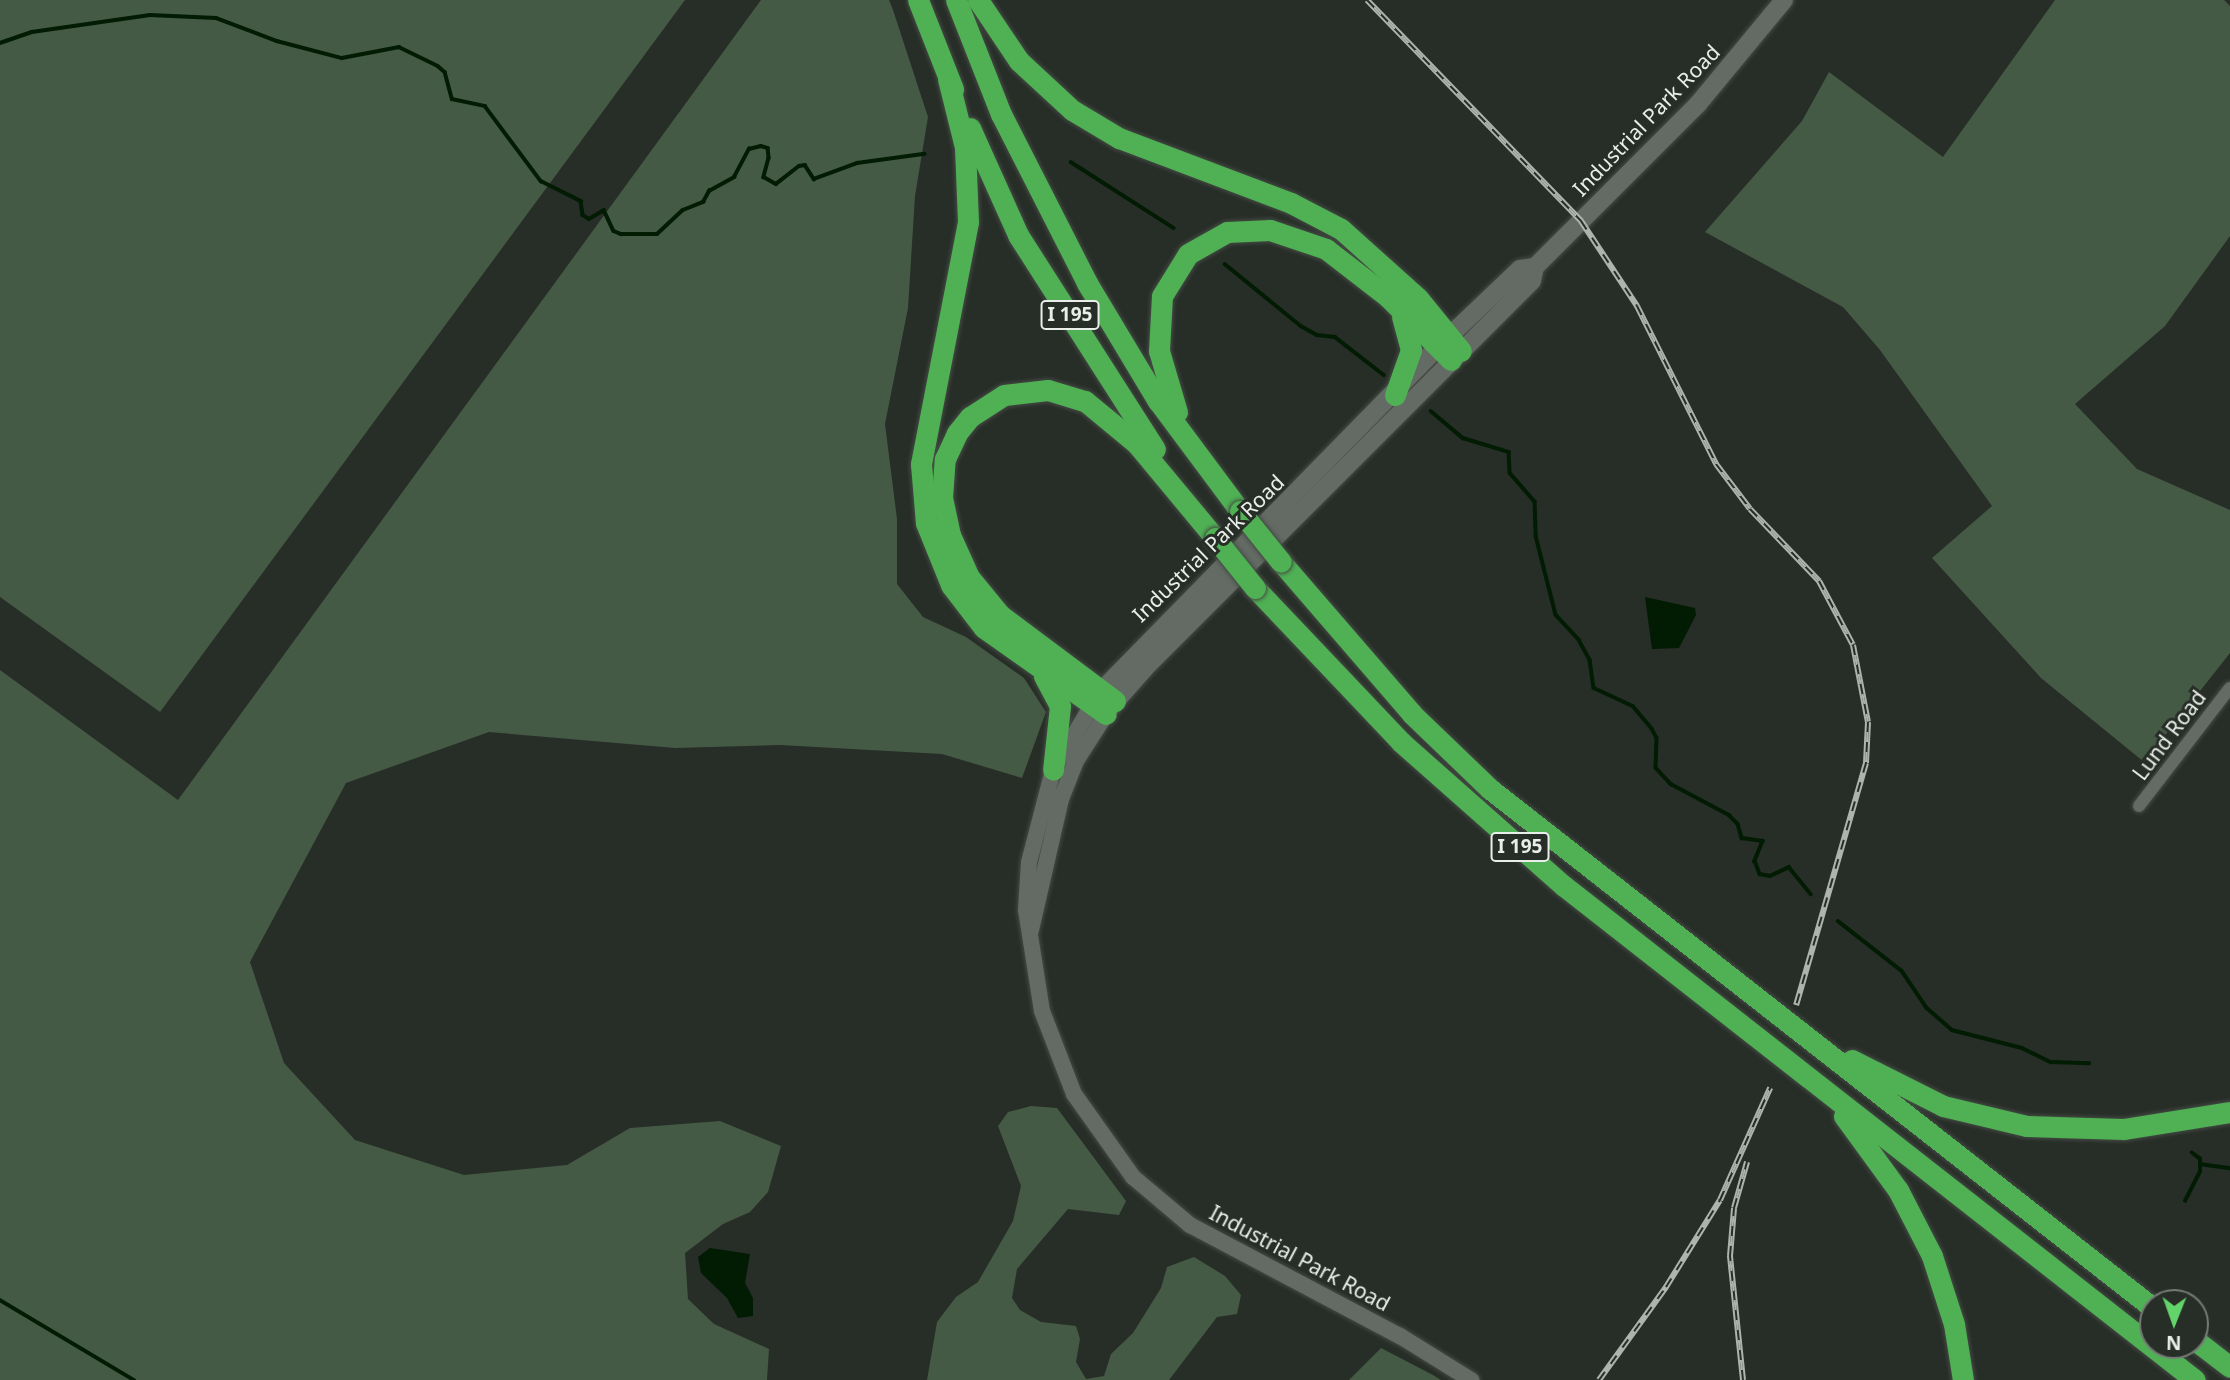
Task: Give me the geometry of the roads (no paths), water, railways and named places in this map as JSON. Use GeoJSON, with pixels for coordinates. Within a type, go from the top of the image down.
{"type":"FeatureCollection","features":[{"type":"Feature","properties":{"kind":"highway","name":"I 195"},"geometry":{"type":"LineString","coordinates":[[918,0],[948,79],[1018,235],[1215,538],[1255,588],[1401,742],[1564,886],[1808,1080]]}},
{"type":"Feature","properties":{"kind":"highway","name":"I 195"},"geometry":{"type":"LineString","coordinates":[[956,0],[1001,114],[1042,199],[1128,353],[1194,449],[1281,562],[1412,714],[1490,789],[1758,997]]}},
{"type":"Feature","properties":{"kind":"highway"},"geometry":{"type":"LineString","coordinates":[[978,0],[1019,61],[1072,110],[1119,138],[1291,203],[1341,229],[1408,289],[1450,349]]}},
{"type":"Feature","properties":{"kind":"highway"},"geometry":{"type":"LineString","coordinates":[[948,79],[967,155],[968,222],[925,445],[922,503],[932,545],[959,598],[994,637],[1033,664],[1103,702]]}},
{"type":"Feature","properties":{"kind":"highway"},"geometry":{"type":"LineString","coordinates":[[1194,449],[1169,394],[1157,335],[1166,286],[1188,254],[1227,232],[1282,233],[1339,257],[1450,349]]}},
{"type":"Feature","properties":{"kind":"highway"},"geometry":{"type":"LineString","coordinates":[[1388,297],[1407,324],[1410,340],[1408,364],[1395,395]]}},
{"type":"Feature","properties":{"kind":"highway"},"geometry":{"type":"LineString","coordinates":[[1103,702],[993,609],[962,566],[945,521],[941,486],[945,459],[957,433],[970,417],[1004,395],[1048,390],[1085,401],[1137,444],[1215,538]]}},
{"type":"Feature","properties":{"kind":"highway"},"geometry":{"type":"LineString","coordinates":[[1033,664],[1058,698],[1061,719],[1053,770]]}},
{"type":"Feature","properties":{"kind":"highway"},"geometry":{"type":"LineString","coordinates":[[1758,997],[1900,1087],[2003,1122],[2099,1131],[2230,1112]]}},
{"type":"Feature","properties":{"kind":"highway"},"geometry":{"type":"LineString","coordinates":[[1758,997],[2139,1297]]}},
{"type":"Feature","properties":{"kind":"highway"},"geometry":{"type":"LineString","coordinates":[[1808,1080],[1873,1152],[1921,1232],[1951,1314],[1963,1380]]}},
{"type":"Feature","properties":{"kind":"highway"},"geometry":{"type":"LineString","coordinates":[[1808,1080],[2195,1380]]}},
{"type":"Feature","properties":{"kind":"highway"},"geometry":{"type":"LineString","coordinates":[[2209,1351],[2230,1367]]}},
{"type":"Feature","properties":{"kind":"main road","name":"Industrial Park Road"},"geometry":{"type":"LineString","coordinates":[[1103,702],[1136,650],[1395,395],[1532,281],[1535,267],[1698,104],[1784,0]]}},
{"type":"Feature","properties":{"kind":"main road","name":"Industrial Park Road"},"geometry":{"type":"LineString","coordinates":[[1103,702],[1450,349]]}},
{"type":"Feature","properties":{"kind":"street","name":"Lund Road"},"geometry":{"type":"LineString","coordinates":[[2139,806],[2230,688]]}},
{"type":"Feature","properties":{"kind":"street","name":"Industrial Park Road"},"geometry":{"type":"LineString","coordinates":[[1103,702],[1053,770],[1030,862],[1026,910],[1042,1010],[1061,1068],[1098,1132],[1140,1185],[1204,1235],[1400,1336],[1471,1380]]}},
{"type":"Feature","properties":{"kind":"street","name":"Industrial Park Road"},"geometry":{"type":"LineString","coordinates":[[1031,930],[1061,799],[1103,702]]}},
{"type":"Feature","properties":{"kind":"waterway"},"geometry":{"type":"LineString","coordinates":[[0,43],[32,32],[150,15],[216,18],[277,41],[342,58],[399,47],[445,72],[452,99],[485,106],[541,181],[581,201],[583,215],[589,219],[604,210],[614,231],[621,234],[657,234],[683,210],[703,202],[709,191],[734,177],[749,149],[761,146],[768,148],[769,158],[764,177],[776,184],[799,166],[805,165],[814,179],[857,163],[924,154]]}},
{"type":"Feature","properties":{"kind":"waterway"},"geometry":{"type":"LineString","coordinates":[[1071,162],[1174,228]]}},
{"type":"Feature","properties":{"kind":"waterway"},"geometry":{"type":"LineString","coordinates":[[1225,264],[1301,326],[1317,335],[1335,337],[1384,375]]}},
{"type":"Feature","properties":{"kind":"waterway"},"geometry":{"type":"LineString","coordinates":[[1431,411],[1463,438],[1509,452],[1510,473],[1535,502],[1536,536],[1556,615],[1579,640],[1590,660],[1594,688],[1633,706],[1652,729],[1657,738],[1656,768],[1671,784],[1729,815],[1738,824],[1742,838],[1763,841],[1755,861],[1760,874],[1770,876],[1789,867],[1811,894]]}},
{"type":"Feature","properties":{"kind":"waterway"},"geometry":{"type":"LineString","coordinates":[[1838,921],[1902,971],[1927,1008],[1952,1030],[2022,1048],[2051,1062],[2089,1063]]}},
{"type":"Feature","properties":{"kind":"waterway"},"geometry":{"type":"LineString","coordinates":[[2185,1201],[2200,1172],[2200,1159],[2192,1153]]}},
{"type":"Feature","properties":{"kind":"waterway"},"geometry":{"type":"LineString","coordinates":[[2200,1164],[2230,1168]]}},
{"type":"Feature","properties":{"kind":"waterway"},"geometry":{"type":"LineString","coordinates":[[0,1300],[134,1380]]}},
{"type":"Feature","properties":{"kind":"railway"},"geometry":{"type":"LineString","coordinates":[[1367,0],[1581,221],[1637,306],[1716,464],[1750,509],[1819,581],[1853,645],[1868,722],[1866,763],[1796,1005]]}},
{"type":"Feature","properties":{"kind":"railway"},"geometry":{"type":"LineString","coordinates":[[1599,1380],[1666,1287],[1720,1200],[1770,1088]]}},
{"type":"Feature","properties":{"kind":"railway"},"geometry":{"type":"LineString","coordinates":[[1743,1380],[1730,1256],[1734,1208],[1747,1162]]}}]}
